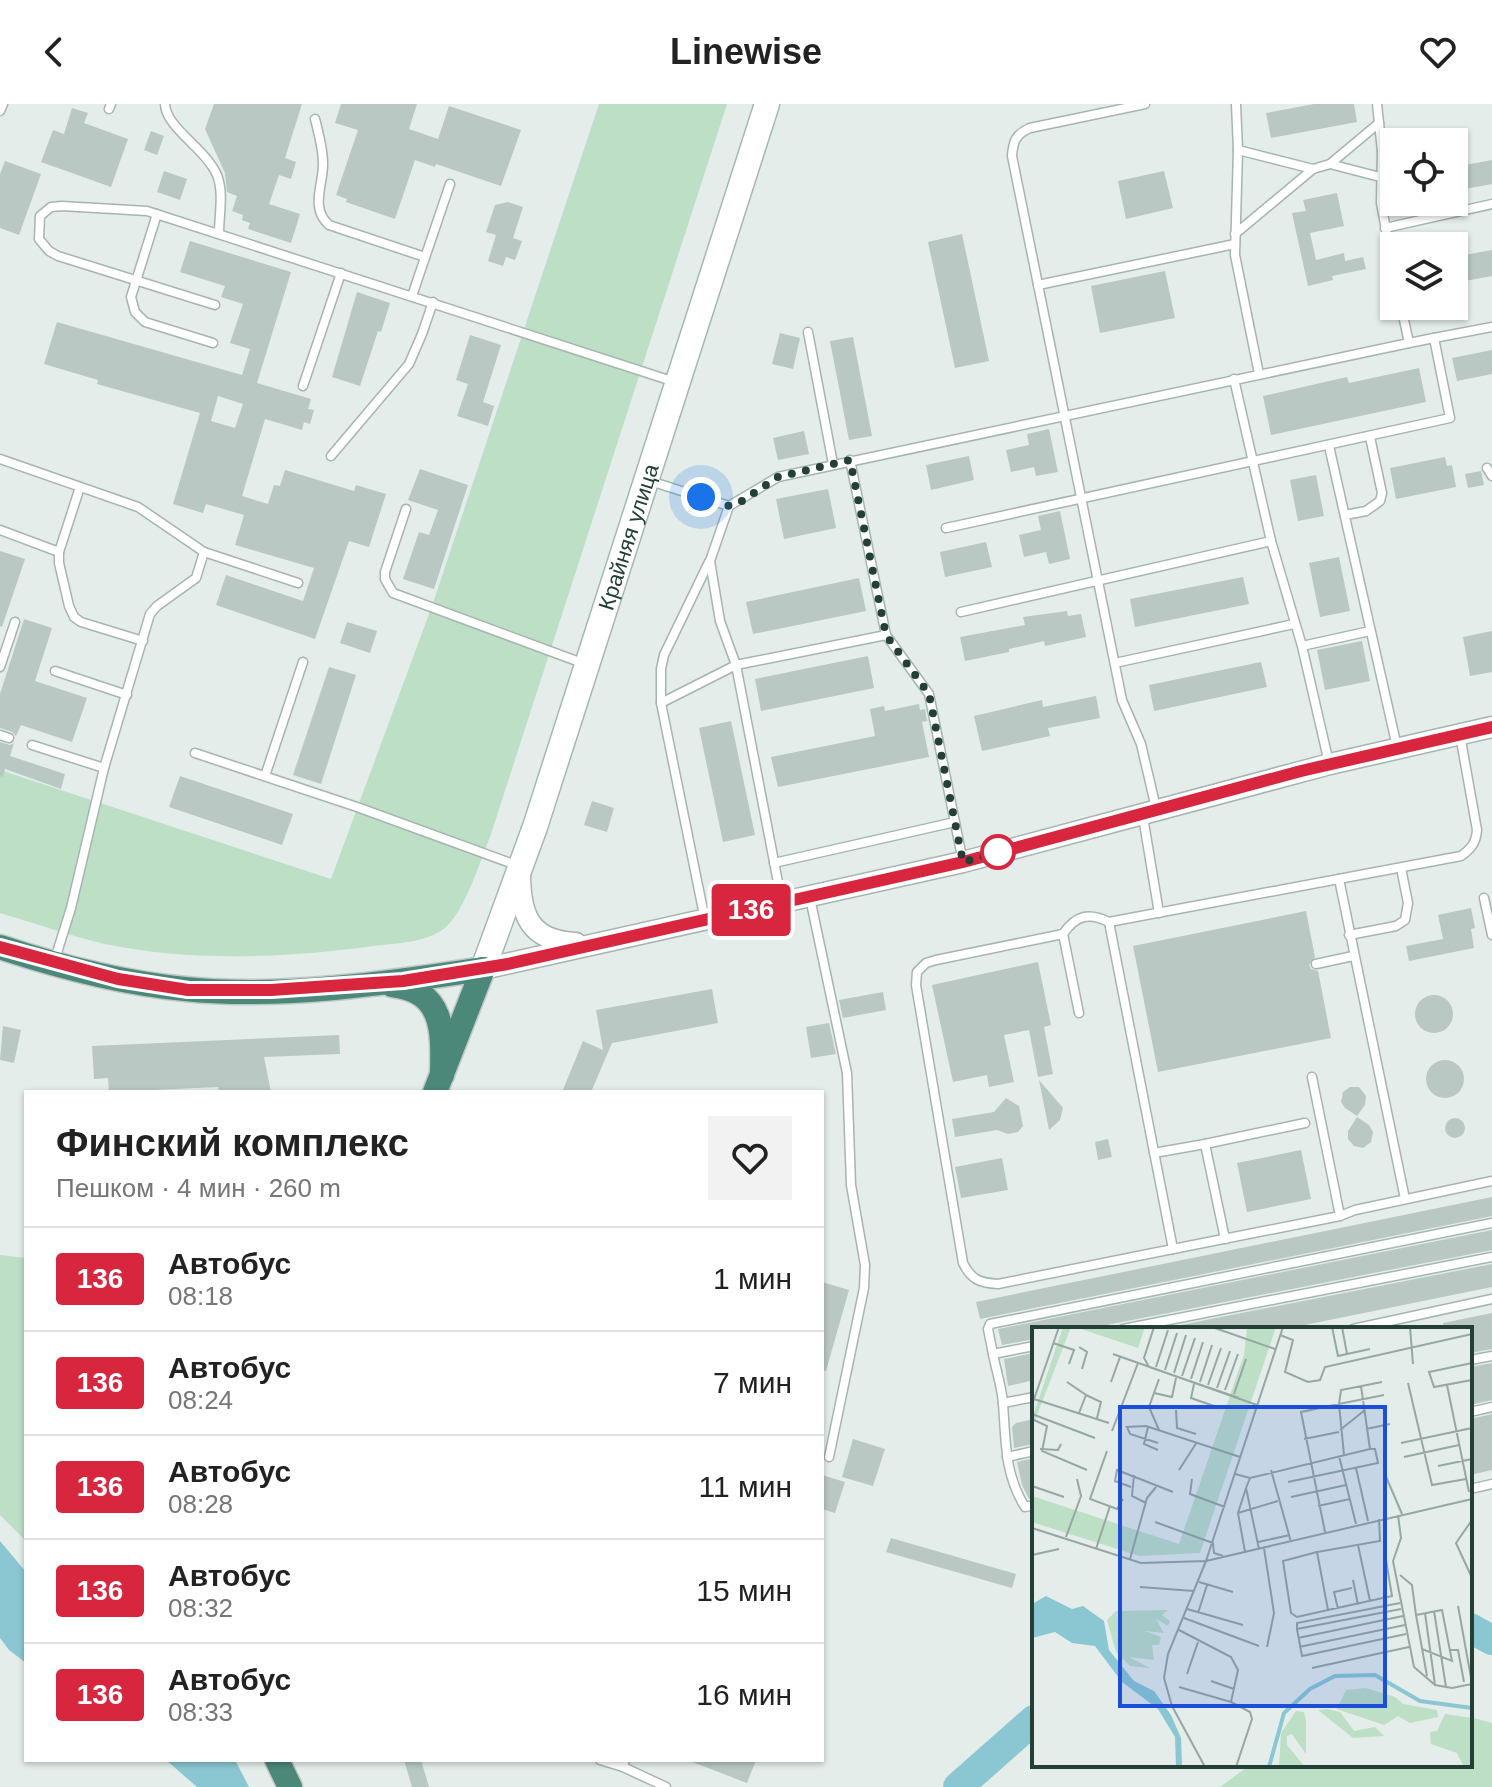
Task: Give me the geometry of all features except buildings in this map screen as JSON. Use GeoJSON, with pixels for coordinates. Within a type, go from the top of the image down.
{"type":"FeatureCollection","features":[{"type":"Feature","properties":{"kind":"highway"},"geometry":{"type":"LineString","coordinates":[[0,947],[53,964],[118,979],[188,990],[271,990],[377,984],[483,969],[440,1087]]}},
{"type":"Feature","properties":{"kind":"highway"},"geometry":{"type":"LineString","coordinates":[[377,984],[417,991],[429,1000],[441,1029],[440,1087]]}},
{"type":"Feature","properties":{"kind":"highway"},"geometry":{"type":"LineString","coordinates":[[278,1762],[290,1787]]}},
{"type":"Feature","properties":{"kind":"main road","name":"Крайняя улица"},"geometry":{"type":"LineString","coordinates":[[483,969],[521,867],[588,665],[767,104]]}},
{"type":"Feature","properties":{"kind":"street"},"geometry":{"type":"LineString","coordinates":[[483,969],[963,862],[1149,810],[1492,727]]}},
{"type":"Feature","properties":{"kind":"street"},"geometry":{"type":"LineString","coordinates":[[521,867],[524,910],[536,931],[558,941],[608,942]]}},
{"type":"Feature","properties":{"kind":"lane"},"geometry":{"type":"LineString","coordinates":[[0,111],[3,104]]}},
{"type":"Feature","properties":{"kind":"lane"},"geometry":{"type":"LineString","coordinates":[[165,104],[168,119],[204,154],[217,176],[220,191],[219,233]]}},
{"type":"Feature","properties":{"kind":"lane"},"geometry":{"type":"LineString","coordinates":[[1145,104],[1030,128],[1020,132],[1013,142],[1012,156],[1122,700],[1141,744],[1159,913]]}},
{"type":"Feature","properties":{"kind":"lane"},"geometry":{"type":"LineString","coordinates":[[1236,104],[1235,244],[1259,374]]}},
{"type":"Feature","properties":{"kind":"lane"},"geometry":{"type":"LineString","coordinates":[[1377,104],[1380,132]]}},
{"type":"Feature","properties":{"kind":"lane"},"geometry":{"type":"LineString","coordinates":[[315,119],[323,165],[318,203],[322,219],[329,225],[425,257]]}},
{"type":"Feature","properties":{"kind":"lane"},"geometry":{"type":"LineString","coordinates":[[1235,234],[1313,169],[1330,164],[1379,123]]}},
{"type":"Feature","properties":{"kind":"lane"},"geometry":{"type":"LineString","coordinates":[[1238,150],[1313,169]]}},
{"type":"Feature","properties":{"kind":"lane"},"geometry":{"type":"LineString","coordinates":[[1330,164],[1380,177]]}},
{"type":"Feature","properties":{"kind":"lane"},"geometry":{"type":"LineString","coordinates":[[412,296],[450,184]]}},
{"type":"Feature","properties":{"kind":"lane"},"geometry":{"type":"LineString","coordinates":[[1385,228],[1492,204]]}},
{"type":"Feature","properties":{"kind":"lane"},"geometry":{"type":"LineString","coordinates":[[215,305],[49,251],[39,239],[40,216],[51,207],[62,206],[136,209],[157,214],[676,382]]}},
{"type":"Feature","properties":{"kind":"lane"},"geometry":{"type":"LineString","coordinates":[[157,214],[131,297],[135,312],[140,318],[213,343]]}},
{"type":"Feature","properties":{"kind":"lane"},"geometry":{"type":"LineString","coordinates":[[1384,216],[1386,232]]}},
{"type":"Feature","properties":{"kind":"lane"},"geometry":{"type":"LineString","coordinates":[[1038,285],[1235,244]]}},
{"type":"Feature","properties":{"kind":"lane"},"geometry":{"type":"LineString","coordinates":[[303,386],[341,273]]}},
{"type":"Feature","properties":{"kind":"lane"},"geometry":{"type":"LineString","coordinates":[[331,456],[409,364],[433,302]]}},
{"type":"Feature","properties":{"kind":"lane"},"geometry":{"type":"LineString","coordinates":[[1404,320],[1409,343]]}},
{"type":"Feature","properties":{"kind":"lane"},"geometry":{"type":"LineString","coordinates":[[646,480],[729,506],[778,477],[850,460],[1492,327]]}},
{"type":"Feature","properties":{"kind":"lane"},"geometry":{"type":"LineString","coordinates":[[808,332],[833,464]]}},
{"type":"Feature","properties":{"kind":"lane"},"geometry":{"type":"LineString","coordinates":[[946,528],[1081,501],[1450,418],[1434,338]]}},
{"type":"Feature","properties":{"kind":"lane"},"geometry":{"type":"LineString","coordinates":[[1234,379],[1271,541],[1302,646],[1330,764]]}},
{"type":"Feature","properties":{"kind":"lane"},"geometry":{"type":"LineString","coordinates":[[1345,515],[1366,511],[1380,501],[1382,493],[1370,437]]}},
{"type":"Feature","properties":{"kind":"lane"},"geometry":{"type":"LineString","coordinates":[[1329,446],[1397,748]]}},
{"type":"Feature","properties":{"kind":"lane"},"geometry":{"type":"LineString","coordinates":[[0,459],[138,507],[204,552],[298,583]]}},
{"type":"Feature","properties":{"kind":"lane"},"geometry":{"type":"LineString","coordinates":[[850,460],[886,635],[929,694],[963,862]]}},
{"type":"Feature","properties":{"kind":"lane"},"geometry":{"type":"LineString","coordinates":[[80,487],[59,552],[59,563],[74,617],[81,622],[143,641]]}},
{"type":"Feature","properties":{"kind":"lane"},"geometry":{"type":"LineString","coordinates":[[705,920],[659,687],[664,655],[710,561],[729,506]]}},
{"type":"Feature","properties":{"kind":"lane"},"geometry":{"type":"LineString","coordinates":[[406,509],[385,572],[393,593],[588,665]]}},
{"type":"Feature","properties":{"kind":"lane"},"geometry":{"type":"LineString","coordinates":[[0,530],[59,552]]}},
{"type":"Feature","properties":{"kind":"lane"},"geometry":{"type":"LineString","coordinates":[[961,612],[1271,541]]}},
{"type":"Feature","properties":{"kind":"lane"},"geometry":{"type":"LineString","coordinates":[[53,964],[71,908],[104,768],[150,614],[196,578],[204,552]]}},
{"type":"Feature","properties":{"kind":"lane"},"geometry":{"type":"LineString","coordinates":[[710,561],[720,621],[736,665],[782,903]]}},
{"type":"Feature","properties":{"kind":"lane"},"geometry":{"type":"LineString","coordinates":[[0,667],[15,622]]}},
{"type":"Feature","properties":{"kind":"lane"},"geometry":{"type":"LineString","coordinates":[[1115,663],[1294,624]]}},
{"type":"Feature","properties":{"kind":"lane"},"geometry":{"type":"LineString","coordinates":[[1302,646],[1370,631]]}},
{"type":"Feature","properties":{"kind":"lane"},"geometry":{"type":"LineString","coordinates":[[661,703],[736,665],[886,635]]}},
{"type":"Feature","properties":{"kind":"lane"},"geometry":{"type":"LineString","coordinates":[[265,776],[303,662]]}},
{"type":"Feature","properties":{"kind":"lane"},"geometry":{"type":"LineString","coordinates":[[55,671],[127,695]]}},
{"type":"Feature","properties":{"kind":"lane"},"geometry":{"type":"LineString","coordinates":[[1460,734],[1476,821],[1476,840],[1470,850],[1461,856],[1109,922],[1087,915],[1071,922],[1063,934],[926,963],[917,972],[916,985],[963,1263],[970,1276],[982,1283],[998,1284],[1225,1239],[1492,1181]]}},
{"type":"Feature","properties":{"kind":"lane"},"geometry":{"type":"LineString","coordinates":[[32,745],[104,768]]}},
{"type":"Feature","properties":{"kind":"lane"},"geometry":{"type":"LineString","coordinates":[[195,753],[521,867]]}},
{"type":"Feature","properties":{"kind":"lane"},"geometry":{"type":"LineString","coordinates":[[774,863],[955,822]]}},
{"type":"Feature","properties":{"kind":"lane"},"geometry":{"type":"LineString","coordinates":[[1349,935],[1396,926],[1405,920],[1408,903],[1401,868]]}},
{"type":"Feature","properties":{"kind":"lane"},"geometry":{"type":"LineString","coordinates":[[1339,879],[1405,1199]]}},
{"type":"Feature","properties":{"kind":"lane"},"geometry":{"type":"LineString","coordinates":[[810,897],[847,1073],[851,1185],[865,1265],[864,1288],[829,1457]]}},
{"type":"Feature","properties":{"kind":"lane"},"geometry":{"type":"LineString","coordinates":[[1484,898],[1492,935]]}},
{"type":"Feature","properties":{"kind":"lane"},"geometry":{"type":"LineString","coordinates":[[1109,922],[1173,1249]]}},
{"type":"Feature","properties":{"kind":"lane"},"geometry":{"type":"LineString","coordinates":[[1063,934],[1079,1013]]}},
{"type":"Feature","properties":{"kind":"lane"},"geometry":{"type":"LineString","coordinates":[[1316,964],[1353,956]]}},
{"type":"Feature","properties":{"kind":"lane"},"geometry":{"type":"LineString","coordinates":[[1312,1077],[1340,1216]]}},
{"type":"Feature","properties":{"kind":"lane"},"geometry":{"type":"LineString","coordinates":[[1154,1153],[1305,1123]]}},
{"type":"Feature","properties":{"kind":"lane"},"geometry":{"type":"LineString","coordinates":[[1205,1144],[1225,1239]]}},
{"type":"Feature","properties":{"kind":"lane"},"geometry":{"type":"LineString","coordinates":[[1032,1505],[1025,1507],[1018,1495],[1007,1457],[1002,1427],[1003,1403],[988,1329],[995,1321],[1492,1223]]}},
{"type":"Feature","properties":{"kind":"lane"},"geometry":{"type":"LineString","coordinates":[[1133,1327],[1492,1257]]}},
{"type":"Feature","properties":{"kind":"lane"},"geometry":{"type":"LineString","coordinates":[[1362,1327],[1492,1299]]}},
{"type":"Feature","properties":{"kind":"lane"},"geometry":{"type":"LineString","coordinates":[[993,1354],[1032,1346]]}},
{"type":"Feature","properties":{"kind":"lane"},"geometry":{"type":"LineString","coordinates":[[1472,1360],[1492,1356]]}},
{"type":"Feature","properties":{"kind":"lane"},"geometry":{"type":"LineString","coordinates":[[1003,1403],[1032,1397]]}},
{"type":"Feature","properties":{"kind":"lane"},"geometry":{"type":"LineString","coordinates":[[1472,1412],[1492,1407]]}},
{"type":"Feature","properties":{"kind":"lane"},"geometry":{"type":"LineString","coordinates":[[1007,1457],[1032,1451]]}},
{"type":"Feature","properties":{"kind":"lane"},"geometry":{"type":"LineString","coordinates":[[1472,1489],[1492,1484]]}},
{"type":"Feature","properties":{"kind":"lane"},"geometry":{"type":"LineString","coordinates":[[624,1764],[666,1787]]}},
{"type":"Feature","properties":{"kind":"green space"},"geometry":{"type":"Polygon","coordinates":[[[599,104],[727,104],[490,837],[455,917],[441,931],[413,941],[306,953],[205,956],[105,944],[0,913],[0,770],[331,879],[432,606],[599,104]]]}},
{"type":"Feature","properties":{"kind":"green space"},"geometry":{"type":"Polygon","coordinates":[[[0,1255],[24,1258],[24,1539],[0,1515],[0,1255]]]}},
{"type":"Feature","properties":{"kind":"green space"},"geometry":{"type":"Polygon","coordinates":[[[1472,1718],[1492,1723],[1492,1787],[1220,1787],[1247,1767],[1472,1767],[1472,1718]]]}},
{"type":"Feature","properties":{"kind":"water"},"geometry":{"type":"Polygon","coordinates":[[[0,1541],[24,1570],[24,1661],[0,1638],[0,1541]]]}},
{"type":"Feature","properties":{"kind":"water"},"geometry":{"type":"Polygon","coordinates":[[[168,1762],[236,1762],[249,1787],[197,1787],[168,1762]]]}},
{"type":"Feature","properties":{"kind":"waterway"},"geometry":{"type":"LineString","coordinates":[[1472,1629],[1492,1640]]}},
{"type":"Feature","properties":{"kind":"waterway"},"geometry":{"type":"LineString","coordinates":[[958,1787],[1032,1722]]}},
{"type":"Feature","properties":{"kind":"bus line","name":"136"},"geometry":{"type":"LineString","coordinates":[[0,947],[53,964],[118,979],[188,990],[271,990],[403,981],[508,964],[963,862],[1156,808],[1492,727]]}},
{"type":"Feature","properties":{"kind":"route"},"geometry":{"type":"LineString","coordinates":[[701,497],[729,506],[778,477],[850,460],[886,635],[929,694],[963,862],[1009,849],[998,852]]}}]}
